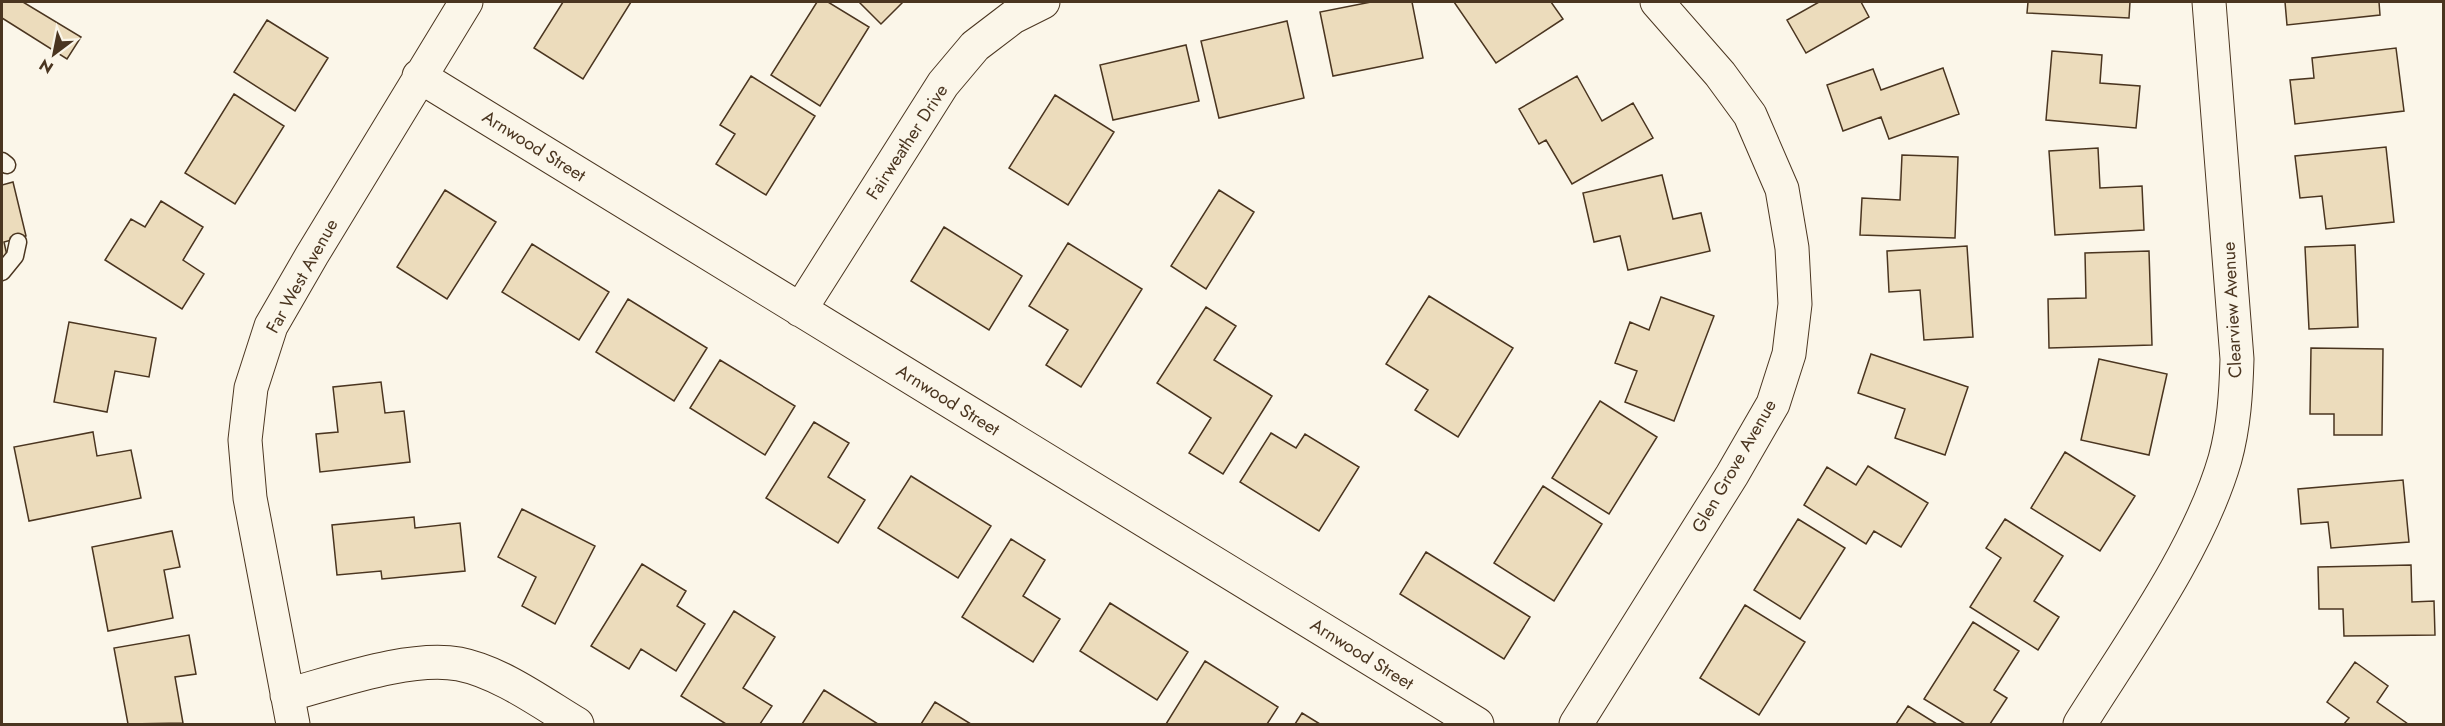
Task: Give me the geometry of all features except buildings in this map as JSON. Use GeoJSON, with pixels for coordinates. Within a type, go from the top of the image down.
{"type":"FeatureCollection","features":[{"type":"Feature","properties":{"kind":"street","name":"Far West Avenue"},"geometry":{"type":"LineString","coordinates":[[290,710],[250,498],[246,440],[251,388],[271,326],[419,76],[466,2]]}},
{"type":"Feature","properties":{"kind":"street","name":"Fairweather Drive"},"geometry":{"type":"LineString","coordinates":[[800,310],[943,84],[975,46],[1013,17],[1043,2]]}},
{"type":"Feature","properties":{"kind":"street","name":"Glen Grove Avenue"},"geometry":{"type":"LineString","coordinates":[[1576,724],[1732,475],[1773,404],[1789,354],[1795,304],[1792,248],[1782,189],[1750,115],[1720,74],[1657,2]]}},
{"type":"Feature","properties":{"kind":"street","name":"Clearview Avenue"},"geometry":{"type":"LineString","coordinates":[[2080,724],[2164,588],[2205,514],[2225,459],[2235,415],[2237,359],[2209,2]]}},
{"type":"Feature","properties":{"kind":"street","name":"Arnwood Street"},"geometry":{"type":"LineString","coordinates":[[419,76],[1477,724]]}},
{"type":"Feature","properties":{"kind":"street"},"geometry":{"type":"LineString","coordinates":[[290,710],[406,664],[459,664],[508,681],[577,724]]}},
{"type":"Feature","properties":{"kind":"lane"},"geometry":{"type":"LineString","coordinates":[[2,272],[15,256],[18,242]]}}]}
